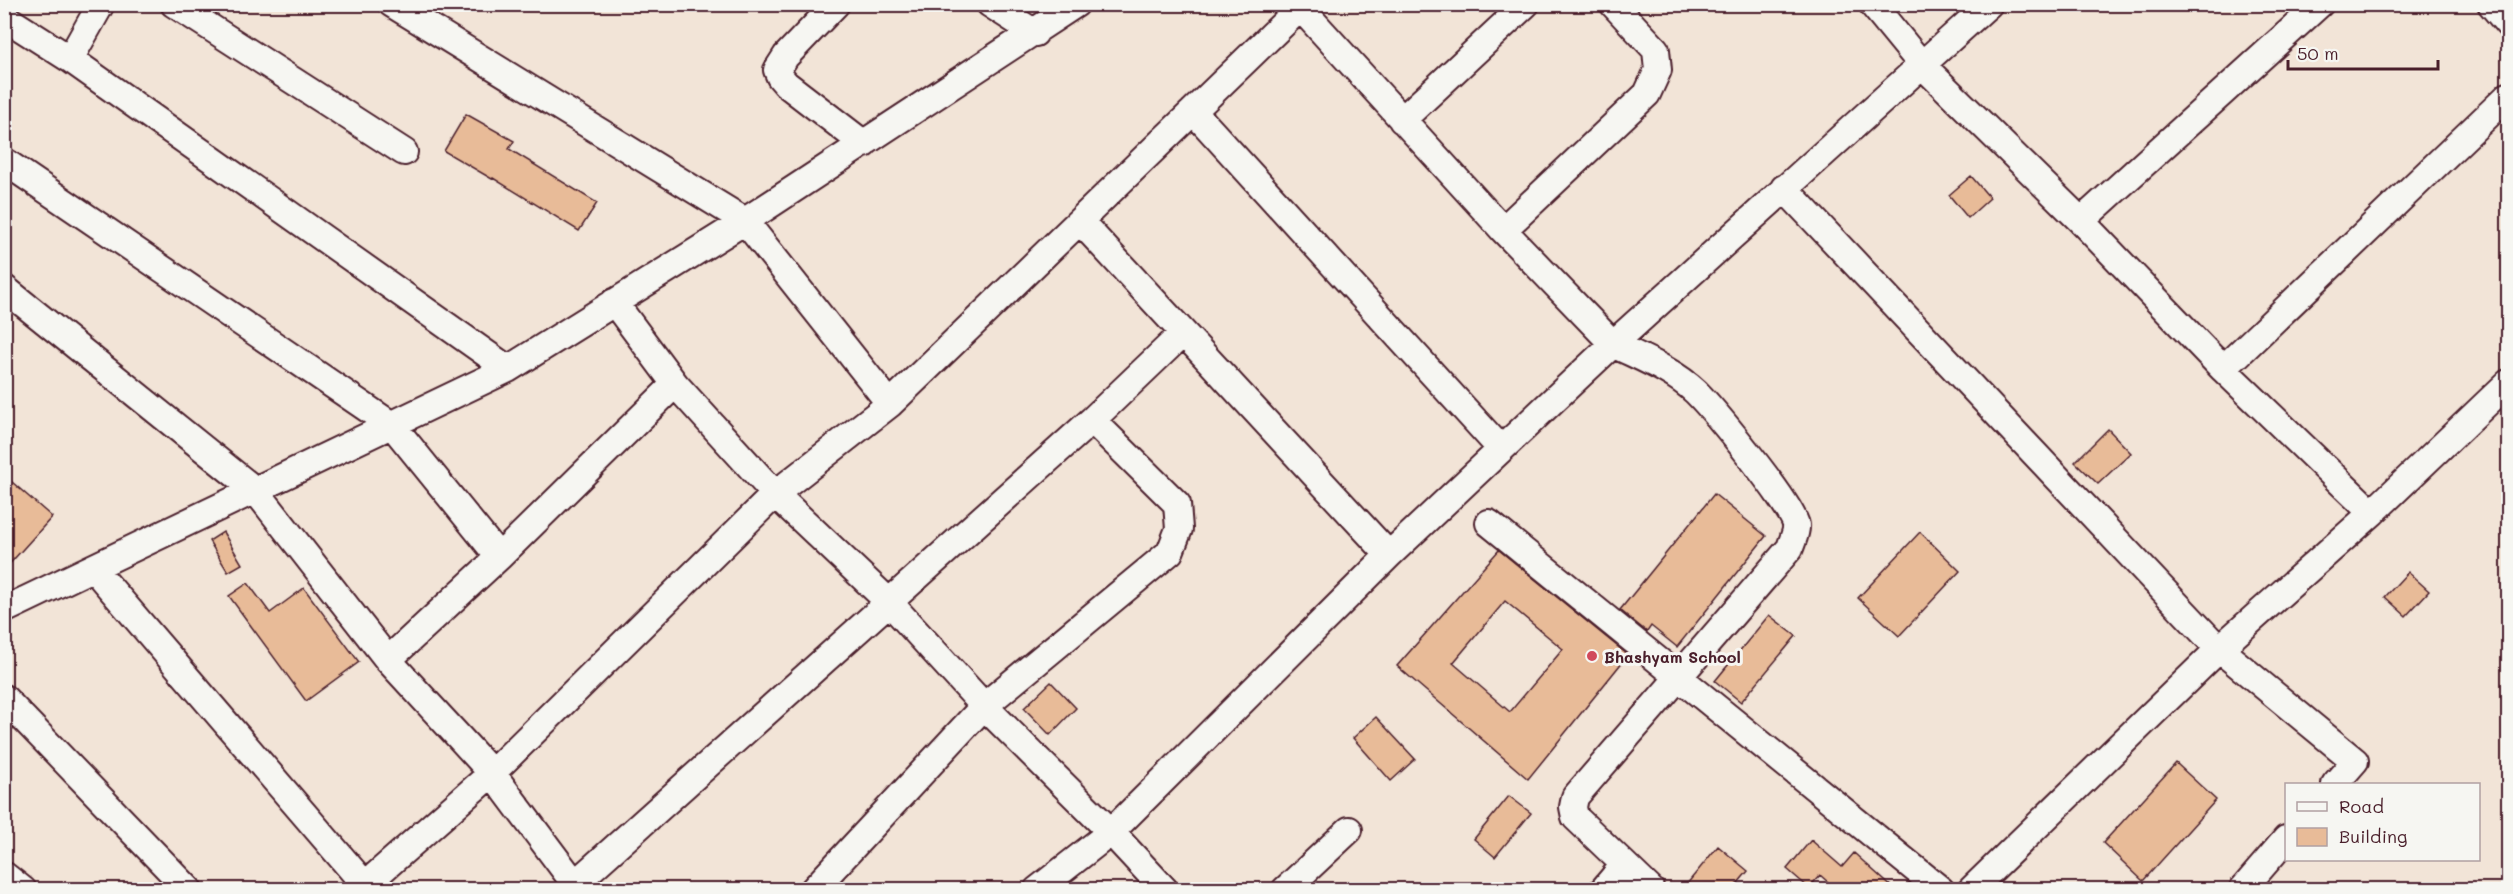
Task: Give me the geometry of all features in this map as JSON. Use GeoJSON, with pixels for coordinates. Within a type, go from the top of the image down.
{"type":"FeatureCollection","features":[{"type":"Feature","properties":{"kind":"street"},"geometry":{"type":"LineString","coordinates":[[70,59],[101,4]]}},
{"type":"Feature","properties":{"kind":"street"},"geometry":{"type":"LineString","coordinates":[[174,4],[404,152]]}},
{"type":"Feature","properties":{"kind":"street"},"geometry":{"type":"LineString","coordinates":[[392,4],[745,221],[890,404]]}},
{"type":"Feature","properties":{"kind":"street"},"geometry":{"type":"LineString","coordinates":[[836,4],[786,56],[777,70],[786,84],[864,144]]}},
{"type":"Feature","properties":{"kind":"street"},"geometry":{"type":"LineString","coordinates":[[990,4],[1035,33]]}},
{"type":"Feature","properties":{"kind":"street"},"geometry":{"type":"LineString","coordinates":[[4,610],[393,426],[508,369],[745,221],[1076,4]]}},
{"type":"Feature","properties":{"kind":"street"},"geometry":{"type":"LineString","coordinates":[[1402,120],[1526,4]]}},
{"type":"Feature","properties":{"kind":"street"},"geometry":{"type":"LineString","coordinates":[[1503,230],[1647,94],[1658,70],[1656,50],[1613,4]]}},
{"type":"Feature","properties":{"kind":"street"},"geometry":{"type":"LineString","coordinates":[[1872,4],[1922,65],[2081,221],[2223,369],[2372,513]]}},
{"type":"Feature","properties":{"kind":"street"},"geometry":{"type":"LineString","coordinates":[[1037,890],[1111,832],[1389,555],[1501,449],[1784,188],[1989,4]]}},
{"type":"Feature","properties":{"kind":"street"},"geometry":{"type":"LineString","coordinates":[[2081,221],[2320,4]]}},
{"type":"Feature","properties":{"kind":"street"},"geometry":{"type":"LineString","coordinates":[[2491,4],[2508,24]]}},
{"type":"Feature","properties":{"kind":"street"},"geometry":{"type":"LineString","coordinates":[[93,568],[363,887],[492,773],[775,494],[890,404],[1300,6],[1503,230],[1613,344],[1671,373],[1696,392],[1778,493],[1792,514],[1796,527],[1790,548],[1575,797],[1573,807],[1575,817],[1651,890]]}},
{"type":"Feature","properties":{"kind":"street"},"geometry":{"type":"LineString","coordinates":[[4,17],[70,59],[508,369]]}},
{"type":"Feature","properties":{"kind":"street"},"geometry":{"type":"LineString","coordinates":[[2223,369],[2508,96]]}},
{"type":"Feature","properties":{"kind":"street"},"geometry":{"type":"LineString","coordinates":[[1193,111],[1501,449]]}},
{"type":"Feature","properties":{"kind":"street"},"geometry":{"type":"LineString","coordinates":[[4,161],[393,426],[499,557]]}},
{"type":"Feature","properties":{"kind":"street"},"geometry":{"type":"LineString","coordinates":[[1784,188],[2219,649],[2355,762],[2335,783]]}},
{"type":"Feature","properties":{"kind":"street"},"geometry":{"type":"LineString","coordinates":[[1080,221],[1182,334],[1389,555]]}},
{"type":"Feature","properties":{"kind":"street"},"geometry":{"type":"LineString","coordinates":[[4,288],[256,491],[388,660],[492,773],[571,887],[1092,420],[1182,334]]}},
{"type":"Feature","properties":{"kind":"street"},"geometry":{"type":"LineString","coordinates":[[614,302],[675,384],[775,494],[889,602],[984,706],[1111,832],[1165,890]]}},
{"type":"Feature","properties":{"kind":"street"},"geometry":{"type":"LineString","coordinates":[[1971,890],[2219,649],[2372,513],[2508,383]]}},
{"type":"Feature","properties":{"kind":"street"},"geometry":{"type":"LineString","coordinates":[[388,660],[499,557],[675,384]]}},
{"type":"Feature","properties":{"kind":"street"},"geometry":{"type":"LineString","coordinates":[[813,890],[984,706],[1170,552],[1179,529],[1177,504],[1092,420]]}},
{"type":"Feature","properties":{"kind":"street"},"geometry":{"type":"LineString","coordinates":[[1489,524],[1941,890]]}},
{"type":"Feature","properties":{"kind":"street"},"geometry":{"type":"LineString","coordinates":[[4,698],[189,890]]}},
{"type":"Feature","properties":{"kind":"street"},"geometry":{"type":"LineString","coordinates":[[1285,890],[1349,830]]}},
{"type":"Feature","properties":{"kind":"street"},"geometry":{"type":"LineString","coordinates":[[2242,890],[2285,840]]}},
{"type":"Feature","properties":{"kind":"street"},"geometry":{"type":"LineString","coordinates":[[1603,890],[1624,865]]}},
{"type":"Feature","properties":{"kind":"street"},"geometry":{"type":"LineString","coordinates":[[4,875],[23,890]]}},
{"type":"Feature","properties":{"kind":"building"},"geometry":{"type":"Polygon","coordinates":[[[466,114],[514,141],[509,149],[597,203],[579,231],[444,151],[466,114]]]}},
{"type":"Feature","properties":{"kind":"building"},"geometry":{"type":"Polygon","coordinates":[[[1971,176],[1990,198],[1968,218],[1949,195],[1971,176]]]}},
{"type":"Feature","properties":{"kind":"building"},"geometry":{"type":"Polygon","coordinates":[[[2108,429],[2131,453],[2098,484],[2075,462],[2108,429]]]}},
{"type":"Feature","properties":{"kind":"building"},"geometry":{"type":"Polygon","coordinates":[[[4,475],[52,517],[4,570],[4,475]]]}},
{"type":"Feature","properties":{"kind":"building"},"geometry":{"type":"Polygon","coordinates":[[[1714,494],[1766,536],[1677,647],[1651,626],[1647,632],[1620,610],[1714,494]]]}},
{"type":"Feature","properties":{"kind":"building"},"geometry":{"type":"Polygon","coordinates":[[[223,532],[242,564],[228,572],[209,541],[223,532]]]}},
{"type":"Feature","properties":{"kind":"building"},"geometry":{"type":"Polygon","coordinates":[[[1920,532],[1960,571],[1899,636],[1858,598],[1920,532]]]}},
{"type":"Feature","properties":{"kind":"building","name":"Bhashyam School"},"geometry":{"type":"Polygon","coordinates":[[[1499,550],[1628,655],[1528,779],[1397,666],[1499,550]],[[1505,601],[1453,663],[1510,712],[1563,649],[1505,601]]]}},
{"type":"Feature","properties":{"kind":"building"},"geometry":{"type":"Polygon","coordinates":[[[2408,572],[2429,591],[2406,616],[2385,597],[2408,572]]]}},
{"type":"Feature","properties":{"kind":"building"},"geometry":{"type":"Polygon","coordinates":[[[248,583],[270,613],[304,588],[359,662],[306,701],[229,596],[248,583]]]}},
{"type":"Feature","properties":{"kind":"building"},"geometry":{"type":"Polygon","coordinates":[[[1769,615],[1796,636],[1741,702],[1715,681],[1769,615]]]}},
{"type":"Feature","properties":{"kind":"building"},"geometry":{"type":"Polygon","coordinates":[[[1051,682],[1076,708],[1050,735],[1024,708],[1051,682]]]}},
{"type":"Feature","properties":{"kind":"building"},"geometry":{"type":"Polygon","coordinates":[[[1376,717],[1415,759],[1391,781],[1353,738],[1376,717]]]}},
{"type":"Feature","properties":{"kind":"building"},"geometry":{"type":"Polygon","coordinates":[[[2176,763],[2216,800],[2143,881],[2103,843],[2176,763]]]}},
{"type":"Feature","properties":{"kind":"building"},"geometry":{"type":"Polygon","coordinates":[[[1509,796],[1531,813],[1495,857],[1474,839],[1509,796]]]}},
{"type":"Feature","properties":{"kind":"building"},"geometry":{"type":"Polygon","coordinates":[[[1811,840],[1842,867],[1854,853],[1895,890],[1837,890],[1820,875],[1809,888],[1787,869],[1811,840]]]}},
{"type":"Feature","properties":{"kind":"building"},"geometry":{"type":"Polygon","coordinates":[[[1718,846],[1748,871],[1732,890],[1682,890],[1718,846]]]}},
{"type":"Feature","properties":{"kind":"place","name":"Bhashyam School"},"geometry":{"type":"Point","coordinates":[1592,656]}}]}
